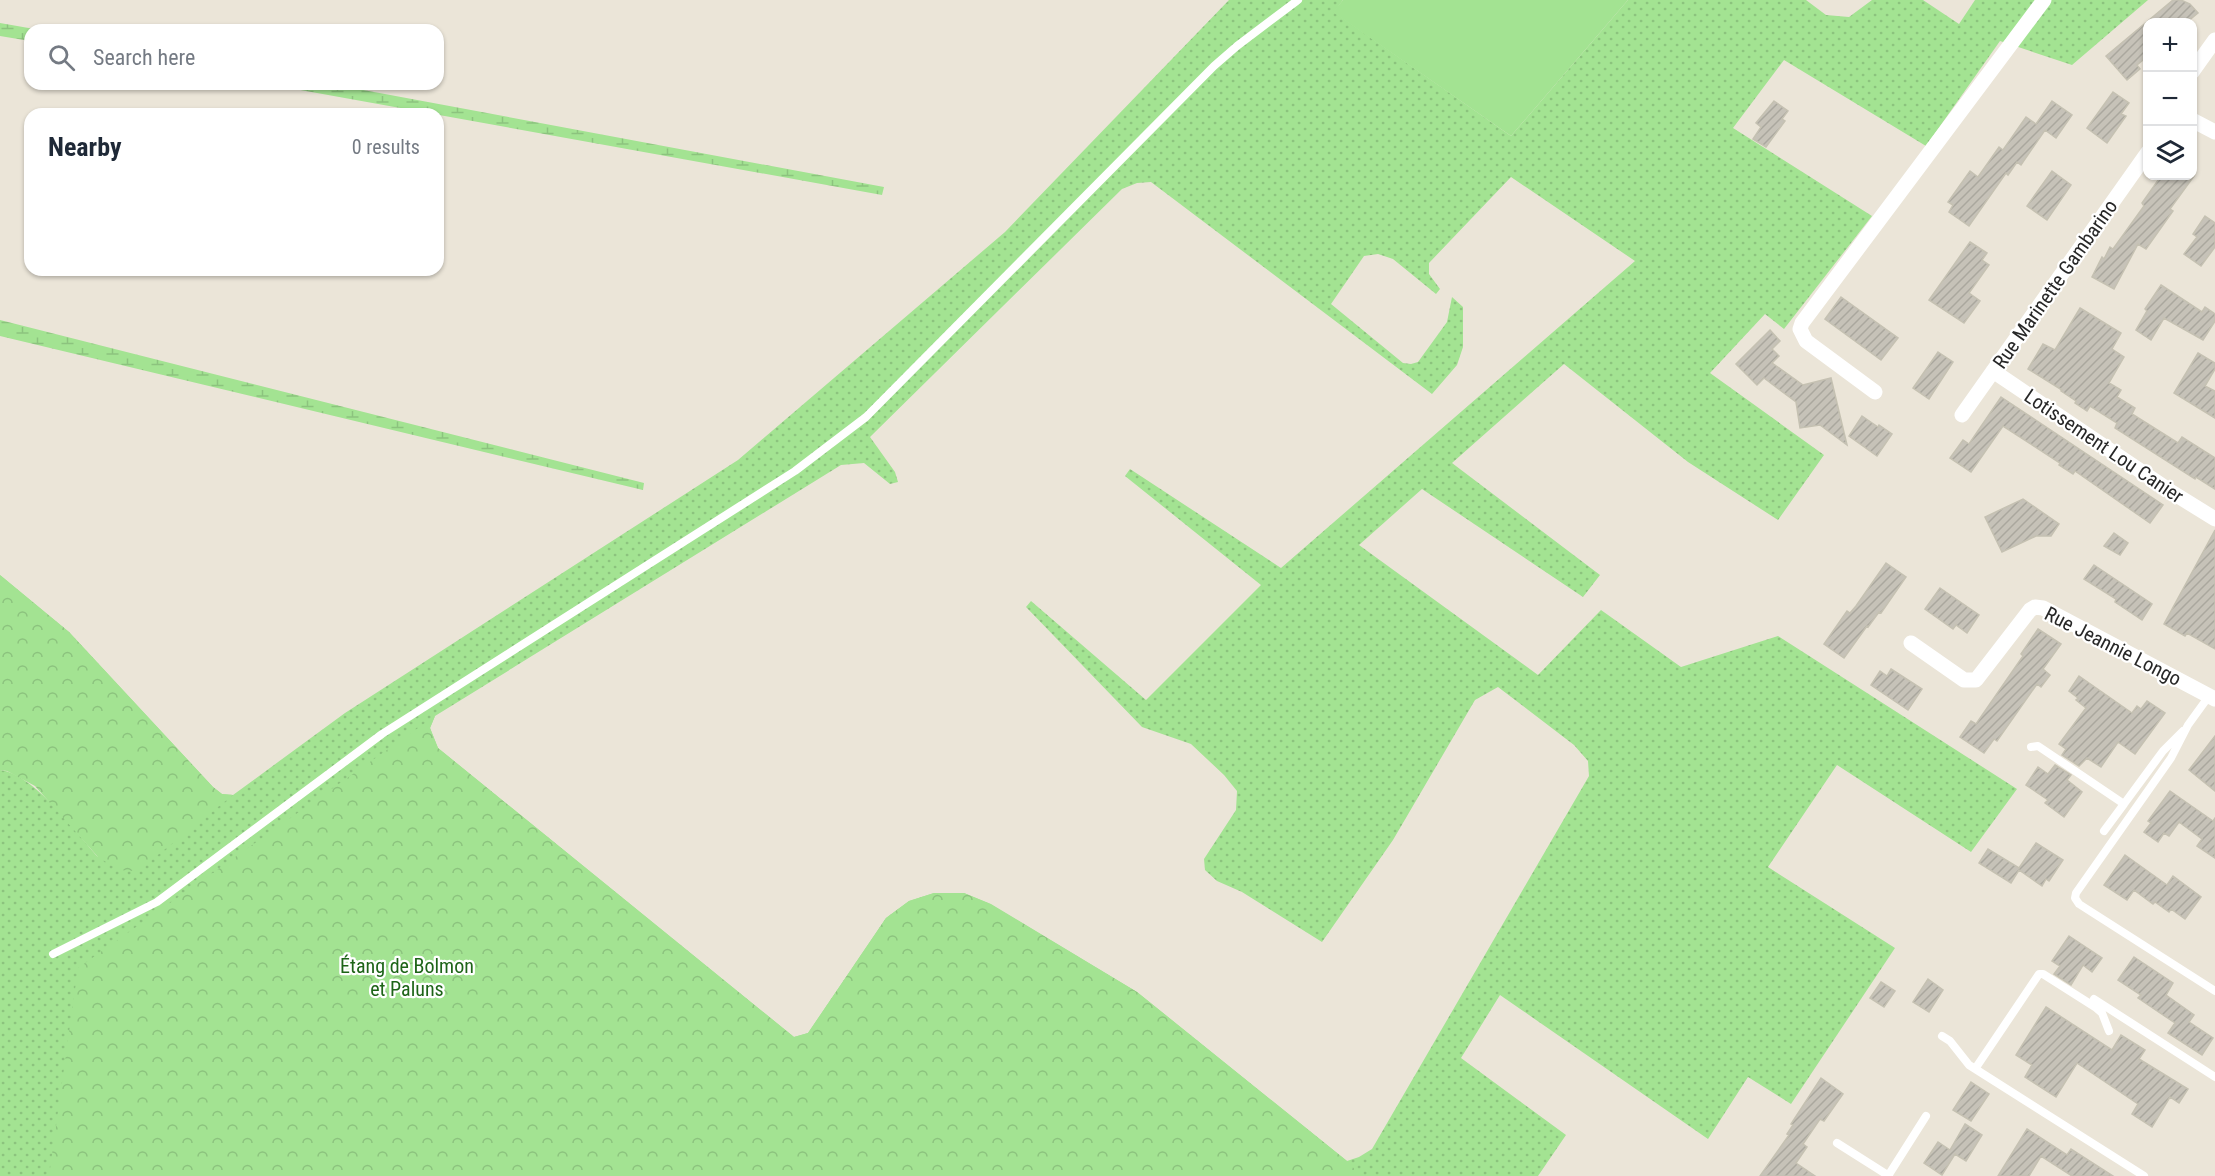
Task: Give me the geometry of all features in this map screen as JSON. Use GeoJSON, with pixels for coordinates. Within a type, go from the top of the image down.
{"type":"FeatureCollection","features":[{"type":"Feature","properties":{"kind":"street"},"geometry":{"type":"LineString","coordinates":[[1875,392],[1806,341],[1800,329],[1802,323],[2044,0]]}},
{"type":"Feature","properties":{"kind":"street"},"geometry":{"type":"LineString","coordinates":[[2197,66],[2215,40]]}},
{"type":"Feature","properties":{"kind":"street"},"geometry":{"type":"LineString","coordinates":[[2197,122],[2215,132]]}},
{"type":"Feature","properties":{"kind":"street","name":"Rue Marinette Gambarino"},"geometry":{"type":"LineString","coordinates":[[1962,415],[2143,159]]}},
{"type":"Feature","properties":{"kind":"street","name":"Lotissement Lou Canier"},"geometry":{"type":"LineString","coordinates":[[1993,371],[2215,519]]}},
{"type":"Feature","properties":{"kind":"street","name":"Rue Jeannie Longo"},"geometry":{"type":"LineString","coordinates":[[1911,643],[1965,680],[1976,680],[2030,610],[2035,607],[2043,608],[2212,698]]}},
{"type":"Feature","properties":{"kind":"lane"},"geometry":{"type":"LineString","coordinates":[[52,954],[156,902],[382,734],[831,446],[866,417],[1214,66],[1298,0]]}},
{"type":"Feature","properties":{"kind":"lane"},"geometry":{"type":"LineString","coordinates":[[2104,831],[2163,751],[2212,698]]}},
{"type":"Feature","properties":{"kind":"lane"},"geometry":{"type":"LineString","coordinates":[[2188,726],[2171,758],[2076,893],[2075,898],[2079,904],[2215,991]]}},
{"type":"Feature","properties":{"kind":"lane"},"geometry":{"type":"LineString","coordinates":[[2035,744],[2124,804]]}},
{"type":"Feature","properties":{"kind":"lane"},"geometry":{"type":"LineString","coordinates":[[1975,1069],[2038,974],[2043,974],[2095,1007],[2102,1013],[2109,1031]]}},
{"type":"Feature","properties":{"kind":"lane"},"geometry":{"type":"LineString","coordinates":[[2094,999],[2215,1077]]}},
{"type":"Feature","properties":{"kind":"lane"},"geometry":{"type":"LineString","coordinates":[[1942,1036],[1963,1060],[1975,1069],[2144,1176]]}},
{"type":"Feature","properties":{"kind":"lane"},"geometry":{"type":"LineString","coordinates":[[1837,1143],[1889,1176],[1926,1116]]}},
{"type":"Feature","properties":{"kind":"green space"},"geometry":{"type":"Polygon","coordinates":[[[1229,0],[1343,0],[1334,12],[1511,136],[1628,0],[1806,0],[1826,15],[1849,17],[1872,0],[1923,0],[1959,24],[1975,0],[2148,0],[2072,65],[2000,41],[1926,146],[1784,60],[1733,128],[1872,216],[1784,329],[1765,314],[1710,373],[1824,455],[1778,520],[1688,462],[1564,364],[1452,463],[1600,575],[1583,597],[1422,489],[1359,545],[1538,675],[1601,610],[1681,667],[1778,636],[2017,789],[1971,852],[1837,765],[1768,867],[1895,948],[1791,1104],[1748,1077],[1708,1139],[1500,995],[1461,1058],[1566,1135],[1538,1176],[1215,1176],[829,1058],[105,1176],[0,1176],[0,770],[13,774],[40,792],[98,857],[0,575],[69,632],[213,787],[222,794],[233,795],[345,713],[738,460],[1005,232],[1229,0]],[[1511,177],[1429,263],[1429,274],[1440,289],[1436,294],[1393,259],[1378,254],[1364,256],[1331,304],[1403,363],[1418,362],[1447,322],[1452,297],[1463,307],[1463,347],[1457,365],[1432,394],[1151,182],[1137,183],[1122,189],[870,437],[895,472],[898,482],[890,484],[864,463],[841,465],[435,716],[430,728],[438,748],[794,1037],[808,1033],[886,918],[909,901],[934,893],[964,893],[990,904],[1137,992],[1347,1161],[1359,1157],[1372,1149],[1589,776],[1588,761],[1574,745],[1498,687],[1475,700],[1393,840],[1322,942],[1242,892],[1217,881],[1205,870],[1204,859],[1236,810],[1237,791],[1224,775],[1191,744],[1142,727],[1026,607],[1031,601],[1146,700],[1261,585],[1125,476],[1130,469],[1281,568],[1635,261],[1511,177]]]}},
{"type":"Feature","properties":{"kind":"green space"},"geometry":{"type":"Polygon","coordinates":[[[1343,0],[1628,0],[1511,136],[1333,12],[1343,0]]]}},
{"type":"Feature","properties":{"kind":"green space"},"geometry":{"type":"Polygon","coordinates":[[[0,23],[24,27],[24,40],[0,36],[0,23]]]}},
{"type":"Feature","properties":{"kind":"green space"},"geometry":{"type":"Polygon","coordinates":[[[300,90],[363,90],[884,187],[882,195],[444,116],[444,108],[400,108],[300,90]]]}},
{"type":"Feature","properties":{"kind":"green space"},"geometry":{"type":"Polygon","coordinates":[[[0,320],[644,483],[643,490],[0,336],[0,320]]]}},
{"type":"Feature","properties":{"kind":"green space"},"geometry":{"type":"Polygon","coordinates":[[[0,575],[69,632],[213,787],[222,794],[233,795],[149,862],[134,871],[119,870],[98,857],[35,786],[7,771],[0,770],[0,575]]]}},
{"type":"Feature","properties":{"kind":"green space","name":"Étang de Bolmon et Paluns"},"geometry":{"type":"Polygon","coordinates":[[[435,716],[430,728],[438,748],[794,1037],[808,1033],[886,918],[909,901],[934,893],[964,893],[991,904],[1137,992],[1347,1161],[1361,1176],[49,1176],[78,968],[435,716]]]}},
{"type":"Feature","properties":{"kind":"building"},"geometry":{"type":"Polygon","coordinates":[[[2173,0],[2181,0],[2190,4],[2198,13],[2192,18],[2151,18],[2173,0]]]}},
{"type":"Feature","properties":{"kind":"building"},"geometry":{"type":"Polygon","coordinates":[[[2143,25],[2143,60],[2137,65],[2140,69],[2127,80],[2106,56],[2143,25]]]}},
{"type":"Feature","properties":{"kind":"building"},"geometry":{"type":"Polygon","coordinates":[[[2113,92],[2129,103],[2121,114],[2126,116],[2107,143],[2087,128],[2113,92]]]}},
{"type":"Feature","properties":{"kind":"building"},"geometry":{"type":"Polygon","coordinates":[[[1774,101],[1788,111],[1782,119],[1785,121],[1766,147],[1753,139],[1761,127],[1756,123],[1774,101]]]}},
{"type":"Feature","properties":{"kind":"building"},"geometry":{"type":"Polygon","coordinates":[[[2052,101],[2072,115],[2056,138],[2045,130],[2021,165],[2017,162],[2008,175],[2006,173],[1969,226],[1949,212],[1953,205],[1948,202],[1970,171],[1978,177],[1999,147],[2003,150],[2026,117],[2036,124],[2052,101]]]}},
{"type":"Feature","properties":{"kind":"building"},"geometry":{"type":"Polygon","coordinates":[[[2052,171],[2071,185],[2047,220],[2027,206],[2052,171]]]}},
{"type":"Feature","properties":{"kind":"building"},"geometry":{"type":"Polygon","coordinates":[[[2158,180],[2191,180],[2170,209],[2173,211],[2146,249],[2138,244],[2114,289],[2092,277],[2102,257],[2104,259],[2110,247],[2113,249],[2144,206],[2142,203],[2158,180]]]}},
{"type":"Feature","properties":{"kind":"building"},"geometry":{"type":"Polygon","coordinates":[[[2205,216],[2215,223],[2215,247],[2201,266],[2184,254],[2197,237],[2193,234],[2205,216]]]}},
{"type":"Feature","properties":{"kind":"building"},"geometry":{"type":"Polygon","coordinates":[[[1970,242],[1987,253],[1982,260],[1989,265],[1969,293],[1980,301],[1964,323],[1929,300],[1970,242]]]}},
{"type":"Feature","properties":{"kind":"building"},"geometry":{"type":"Polygon","coordinates":[[[2161,285],[2202,312],[2205,307],[2215,314],[2215,321],[2203,340],[2164,318],[2151,340],[2136,330],[2147,311],[2145,309],[2161,285]]]}},
{"type":"Feature","properties":{"kind":"building"},"geometry":{"type":"Polygon","coordinates":[[[1841,297],[1898,338],[1881,360],[1825,319],[1841,297]]]}},
{"type":"Feature","properties":{"kind":"building"},"geometry":{"type":"Polygon","coordinates":[[[2080,308],[2121,333],[2112,349],[2124,357],[2109,383],[2121,390],[2117,397],[2135,408],[2132,414],[2178,443],[2182,437],[2215,458],[2215,489],[2196,477],[2195,479],[2115,428],[2117,423],[2090,406],[2087,411],[2062,390],[2028,369],[2043,344],[2055,350],[2080,308]]]}},
{"type":"Feature","properties":{"kind":"building"},"geometry":{"type":"Polygon","coordinates":[[[1770,330],[1780,341],[1772,349],[1779,356],[1772,363],[1803,385],[1831,378],[1847,445],[1820,425],[1800,428],[1796,402],[1764,378],[1757,385],[1736,364],[1770,330]]]}},
{"type":"Feature","properties":{"kind":"building"},"geometry":{"type":"Polygon","coordinates":[[[1938,352],[1953,362],[1929,399],[1913,388],[1938,352]]]}},
{"type":"Feature","properties":{"kind":"building"},"geometry":{"type":"Polygon","coordinates":[[[2198,353],[2215,363],[2215,369],[2205,386],[2215,391],[2215,418],[2174,393],[2198,353]]]}},
{"type":"Feature","properties":{"kind":"building"},"geometry":{"type":"Polygon","coordinates":[[[2001,397],[2163,505],[2150,523],[2075,471],[2073,474],[2003,426],[1971,472],[1950,458],[1963,440],[1969,444],[2001,397]]]}},
{"type":"Feature","properties":{"kind":"building"},"geometry":{"type":"Polygon","coordinates":[[[1862,416],[1892,434],[1877,456],[1849,436],[1862,416]]]}},
{"type":"Feature","properties":{"kind":"building"},"geometry":{"type":"Polygon","coordinates":[[[2023,499],[2059,524],[2051,536],[2036,536],[2002,552],[1985,517],[2023,499]]]}},
{"type":"Feature","properties":{"kind":"building"},"geometry":{"type":"Polygon","coordinates":[[[2215,530],[2215,649],[2187,633],[2185,636],[2164,624],[2215,530]]]}},
{"type":"Feature","properties":{"kind":"building"},"geometry":{"type":"Polygon","coordinates":[[[2114,533],[2128,543],[2120,555],[2104,546],[2114,533]]]}},
{"type":"Feature","properties":{"kind":"building"},"geometry":{"type":"Polygon","coordinates":[[[1886,563],[1906,577],[1881,613],[1879,612],[1867,626],[1844,658],[1824,644],[1847,611],[1850,613],[1856,606],[1886,563]]]}},
{"type":"Feature","properties":{"kind":"building"},"geometry":{"type":"Polygon","coordinates":[[[2094,565],[2152,604],[2142,620],[2115,602],[2116,599],[2084,579],[2094,565]]]}},
{"type":"Feature","properties":{"kind":"building"},"geometry":{"type":"Polygon","coordinates":[[[1940,588],[1979,615],[1967,633],[1956,625],[1953,629],[1925,609],[1940,588]]]}},
{"type":"Feature","properties":{"kind":"building"},"geometry":{"type":"Polygon","coordinates":[[[2038,629],[2061,644],[2043,669],[2050,675],[2041,687],[2037,684],[1997,741],[1994,739],[1984,753],[1960,737],[1971,721],[1976,724],[2023,656],[2021,654],[2038,629]]]}},
{"type":"Feature","properties":{"kind":"building"},"geometry":{"type":"Polygon","coordinates":[[[1891,669],[1922,689],[1908,710],[1871,685],[1880,671],[1887,676],[1891,669]]]}},
{"type":"Feature","properties":{"kind":"building"},"geometry":{"type":"Polygon","coordinates":[[[2079,676],[2132,713],[2137,706],[2141,709],[2147,701],[2165,713],[2135,754],[2118,742],[2101,767],[2087,758],[2079,766],[2062,755],[2066,749],[2059,744],[2086,708],[2069,691],[2079,676]]]}},
{"type":"Feature","properties":{"kind":"building"},"geometry":{"type":"Polygon","coordinates":[[[2215,736],[2215,791],[2189,770],[2215,736]]]}},
{"type":"Feature","properties":{"kind":"building"},"geometry":{"type":"Polygon","coordinates":[[[2055,765],[2071,775],[2067,780],[2082,792],[2064,817],[2045,803],[2048,800],[2026,785],[2038,767],[2048,774],[2055,765]]]}},
{"type":"Feature","properties":{"kind":"building"},"geometry":{"type":"Polygon","coordinates":[[[2170,791],[2213,821],[2215,818],[2215,858],[2197,846],[2202,839],[2179,822],[2169,836],[2164,833],[2158,842],[2144,832],[2151,823],[2148,821],[2170,791]]]}},
{"type":"Feature","properties":{"kind":"building"},"geometry":{"type":"Polygon","coordinates":[[[2036,843],[2063,860],[2049,881],[2046,879],[2042,886],[2019,870],[2011,883],[1979,863],[1988,849],[2019,868],[2036,843]]]}},
{"type":"Feature","properties":{"kind":"building"},"geometry":{"type":"Polygon","coordinates":[[[2125,855],[2167,885],[2173,876],[2201,897],[2185,919],[2171,909],[2169,912],[2155,902],[2153,904],[2134,890],[2127,900],[2104,885],[2125,855]]]}},
{"type":"Feature","properties":{"kind":"building"},"geometry":{"type":"Polygon","coordinates":[[[2069,936],[2102,958],[2092,972],[2083,965],[2071,985],[2054,974],[2060,966],[2052,961],[2069,936]]]}},
{"type":"Feature","properties":{"kind":"building"},"geometry":{"type":"Polygon","coordinates":[[[2134,957],[2173,983],[2166,995],[2194,1015],[2189,1022],[2213,1038],[2202,1055],[2168,1033],[2175,1023],[2138,998],[2141,995],[2118,980],[2134,957]]]}},
{"type":"Feature","properties":{"kind":"building"},"geometry":{"type":"Polygon","coordinates":[[[1928,979],[1943,990],[1929,1012],[1913,1002],[1928,979]]]}},
{"type":"Feature","properties":{"kind":"building"},"geometry":{"type":"Polygon","coordinates":[[[1881,982],[1895,991],[1884,1007],[1870,998],[1881,982]]]}},
{"type":"Feature","properties":{"kind":"building"},"geometry":{"type":"Polygon","coordinates":[[[2046,1007],[2112,1050],[2121,1035],[2145,1050],[2139,1059],[2188,1089],[2179,1103],[2170,1097],[2152,1127],[2132,1114],[2138,1104],[2077,1063],[2056,1097],[2025,1077],[2032,1065],[2016,1055],[2046,1007]]]}},
{"type":"Feature","properties":{"kind":"building"},"geometry":{"type":"Polygon","coordinates":[[[1821,1078],[1843,1094],[1824,1121],[1820,1119],[1803,1144],[1807,1147],[1796,1163],[1815,1176],[1760,1176],[1789,1135],[1787,1134],[1793,1125],[1791,1124],[1821,1078]]]}},
{"type":"Feature","properties":{"kind":"building"},"geometry":{"type":"Polygon","coordinates":[[[1971,1082],[1989,1094],[1971,1121],[1953,1110],[1971,1082]]]}},
{"type":"Feature","properties":{"kind":"building"},"geometry":{"type":"Polygon","coordinates":[[[1965,1124],[1982,1135],[1966,1161],[1955,1154],[1942,1175],[1924,1163],[1938,1142],[1950,1150],[1965,1124]]]}},
{"type":"Feature","properties":{"kind":"building"},"geometry":{"type":"Polygon","coordinates":[[[2027,1129],[2067,1155],[2071,1149],[2113,1176],[2072,1176],[2041,1156],[2029,1176],[1998,1176],[2027,1129]]]}}]}
